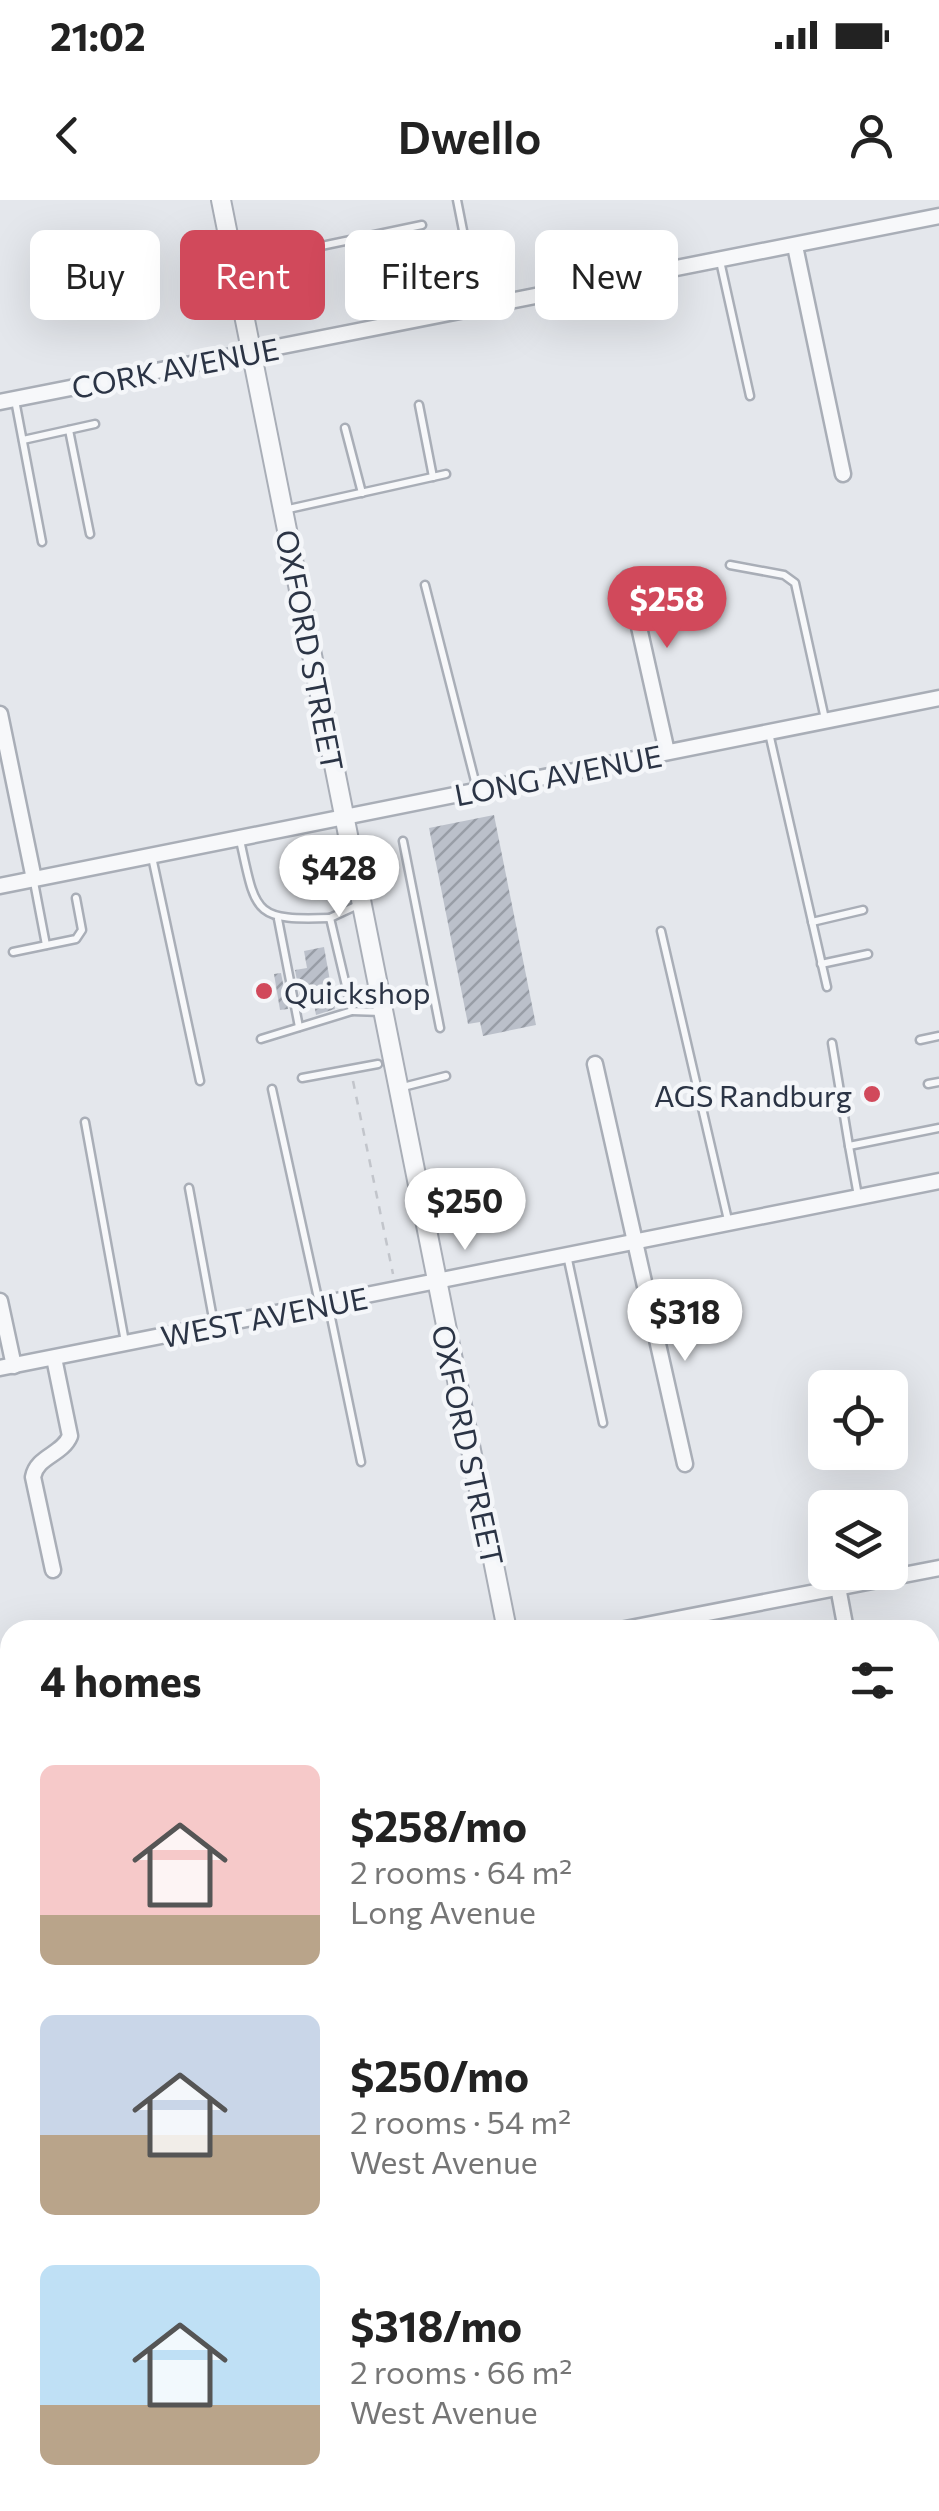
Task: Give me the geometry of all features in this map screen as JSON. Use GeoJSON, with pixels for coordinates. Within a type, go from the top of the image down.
{"type":"FeatureCollection","features":[{"type":"Feature","properties":{"kind":"street","name":"OXFORD STREET"},"geometry":{"type":"LineString","coordinates":[[221,200],[227,230]]}},
{"type":"Feature","properties":{"kind":"street","name":"CORK AVENUE"},"geometry":{"type":"LineString","coordinates":[[8,400],[939,216]]}},
{"type":"Feature","properties":{"kind":"street"},"geometry":{"type":"LineString","coordinates":[[796,246],[842,474]]}},
{"type":"Feature","properties":{"kind":"street","name":"OXFORD STREET"},"geometry":{"type":"LineString","coordinates":[[245,320],[505,1620]]}},
{"type":"Feature","properties":{"kind":"street"},"geometry":{"type":"LineString","coordinates":[[628,578],[667,752]]}},
{"type":"Feature","properties":{"kind":"street","name":"LONG AVENUE"},"geometry":{"type":"LineString","coordinates":[[0,886],[939,698]]}},
{"type":"Feature","properties":{"kind":"street"},"geometry":{"type":"LineString","coordinates":[[0,714],[34,879]]}},
{"type":"Feature","properties":{"kind":"street"},"geometry":{"type":"LineString","coordinates":[[595,1064],[685,1464]]}},
{"type":"Feature","properties":{"kind":"street","name":"WEST AVENUE"},"geometry":{"type":"LineString","coordinates":[[7,1367],[939,1181]]}},
{"type":"Feature","properties":{"kind":"street"},"geometry":{"type":"LineString","coordinates":[[0,1302],[7,1367]]}},
{"type":"Feature","properties":{"kind":"street"},"geometry":{"type":"LineString","coordinates":[[53,1570],[32,1476],[37,1465],[64,1447],[70,1436],[54,1358]]}},
{"type":"Feature","properties":{"kind":"street"},"geometry":{"type":"LineString","coordinates":[[908,1574],[939,1568]]}},
{"type":"Feature","properties":{"kind":"street"},"geometry":{"type":"LineString","coordinates":[[694,1620],[825,1590]]}},
{"type":"Feature","properties":{"kind":"street"},"geometry":{"type":"LineString","coordinates":[[839,1590],[844,1620]]}},
{"type":"Feature","properties":{"kind":"lane"},"geometry":{"type":"LineString","coordinates":[[457,200],[463,230]]}},
{"type":"Feature","properties":{"kind":"lane"},"geometry":{"type":"LineString","coordinates":[[325,245],[422,225]]}},
{"type":"Feature","properties":{"kind":"lane"},"geometry":{"type":"LineString","coordinates":[[720,261],[750,396]]}},
{"type":"Feature","properties":{"kind":"lane"},"geometry":{"type":"LineString","coordinates":[[8,400],[23,440],[42,542]]}},
{"type":"Feature","properties":{"kind":"lane"},"geometry":{"type":"LineString","coordinates":[[418,405],[433,477]]}},
{"type":"Feature","properties":{"kind":"lane"},"geometry":{"type":"LineString","coordinates":[[23,440],[95,424]]}},
{"type":"Feature","properties":{"kind":"lane"},"geometry":{"type":"LineString","coordinates":[[345,428],[362,493]]}},
{"type":"Feature","properties":{"kind":"lane"},"geometry":{"type":"LineString","coordinates":[[68,430],[90,534]]}},
{"type":"Feature","properties":{"kind":"lane"},"geometry":{"type":"LineString","coordinates":[[283,511],[446,474]]}},
{"type":"Feature","properties":{"kind":"lane"},"geometry":{"type":"LineString","coordinates":[[730,565],[784,575],[796,583],[826,720]]}},
{"type":"Feature","properties":{"kind":"lane"},"geometry":{"type":"LineString","coordinates":[[425,585],[478,790]]}},
{"type":"Feature","properties":{"kind":"lane"},"geometry":{"type":"LineString","coordinates":[[769,732],[827,987]]}},
{"type":"Feature","properties":{"kind":"lane"},"geometry":{"type":"LineString","coordinates":[[240,837],[260,906],[278,918],[330,918],[360,904]]}},
{"type":"Feature","properties":{"kind":"lane"},"geometry":{"type":"LineString","coordinates":[[403,841],[440,1028]]}},
{"type":"Feature","properties":{"kind":"lane"},"geometry":{"type":"LineString","coordinates":[[152,856],[200,1081]]}},
{"type":"Feature","properties":{"kind":"lane"},"geometry":{"type":"LineString","coordinates":[[34,879],[46,945]]}},
{"type":"Feature","properties":{"kind":"lane"},"geometry":{"type":"LineString","coordinates":[[13,952],[79,935],[82,930],[76,898]]}},
{"type":"Feature","properties":{"kind":"lane"},"geometry":{"type":"LineString","coordinates":[[812,922],[862,910]]}},
{"type":"Feature","properties":{"kind":"lane"},"geometry":{"type":"LineString","coordinates":[[278,918],[299,1027]]}},
{"type":"Feature","properties":{"kind":"lane"},"geometry":{"type":"LineString","coordinates":[[330,918],[352,1010]]}},
{"type":"Feature","properties":{"kind":"lane"},"geometry":{"type":"LineString","coordinates":[[661,931],[728,1222]]}},
{"type":"Feature","properties":{"kind":"lane"},"geometry":{"type":"LineString","coordinates":[[822,964],[868,954]]}},
{"type":"Feature","properties":{"kind":"lane"},"geometry":{"type":"LineString","coordinates":[[262,1039],[352,1010],[383,1012]]}},
{"type":"Feature","properties":{"kind":"lane"},"geometry":{"type":"LineString","coordinates":[[920,1040],[939,1036]]}},
{"type":"Feature","properties":{"kind":"lane"},"geometry":{"type":"LineString","coordinates":[[832,1043],[858,1197]]}},
{"type":"Feature","properties":{"kind":"lane"},"geometry":{"type":"LineString","coordinates":[[302,1078],[378,1064]]}},
{"type":"Feature","properties":{"kind":"lane"},"geometry":{"type":"LineString","coordinates":[[398,1088],[446,1076]]}},
{"type":"Feature","properties":{"kind":"lane"},"geometry":{"type":"LineString","coordinates":[[928,1084],[939,1082]]}},
{"type":"Feature","properties":{"kind":"lane"},"geometry":{"type":"LineString","coordinates":[[272,1089],[361,1462]]}},
{"type":"Feature","properties":{"kind":"lane"},"geometry":{"type":"LineString","coordinates":[[85,1122],[125,1344]]}},
{"type":"Feature","properties":{"kind":"lane"},"geometry":{"type":"LineString","coordinates":[[850,1146],[939,1128]]}},
{"type":"Feature","properties":{"kind":"lane"},"geometry":{"type":"LineString","coordinates":[[189,1188],[214,1325]]}},
{"type":"Feature","properties":{"kind":"lane"},"geometry":{"type":"LineString","coordinates":[[422,1210],[469,1200]]}},
{"type":"Feature","properties":{"kind":"lane"},"geometry":{"type":"LineString","coordinates":[[567,1254],[603,1424]]}},
{"type":"Feature","properties":{"kind":"path"},"geometry":{"type":"LineString","coordinates":[[351,1069],[392,1265]]}},
{"type":"Feature","properties":{"kind":"building"},"geometry":{"type":"Polygon","coordinates":[[[494,815],[536,1025],[483,1036],[480,1022],[468,1024],[429,828],[494,815]]]}},
{"type":"Feature","properties":{"kind":"building"},"geometry":{"type":"Polygon","coordinates":[[[324,947],[335,1009],[316,1015],[314,1004],[302,1007],[295,970],[307,968],[304,951],[324,947]]]}},
{"type":"Feature","properties":{"kind":"building"},"geometry":{"type":"Polygon","coordinates":[[[281,973],[288,1009],[280,1010],[274,974],[281,973]]]}},
{"type":"Feature","properties":{"kind":"place","name":"Quickshop"},"geometry":{"type":"Point","coordinates":[264,991]}},
{"type":"Feature","properties":{"kind":"place","name":"AGS Randburg"},"geometry":{"type":"Point","coordinates":[872,1094]}}]}
